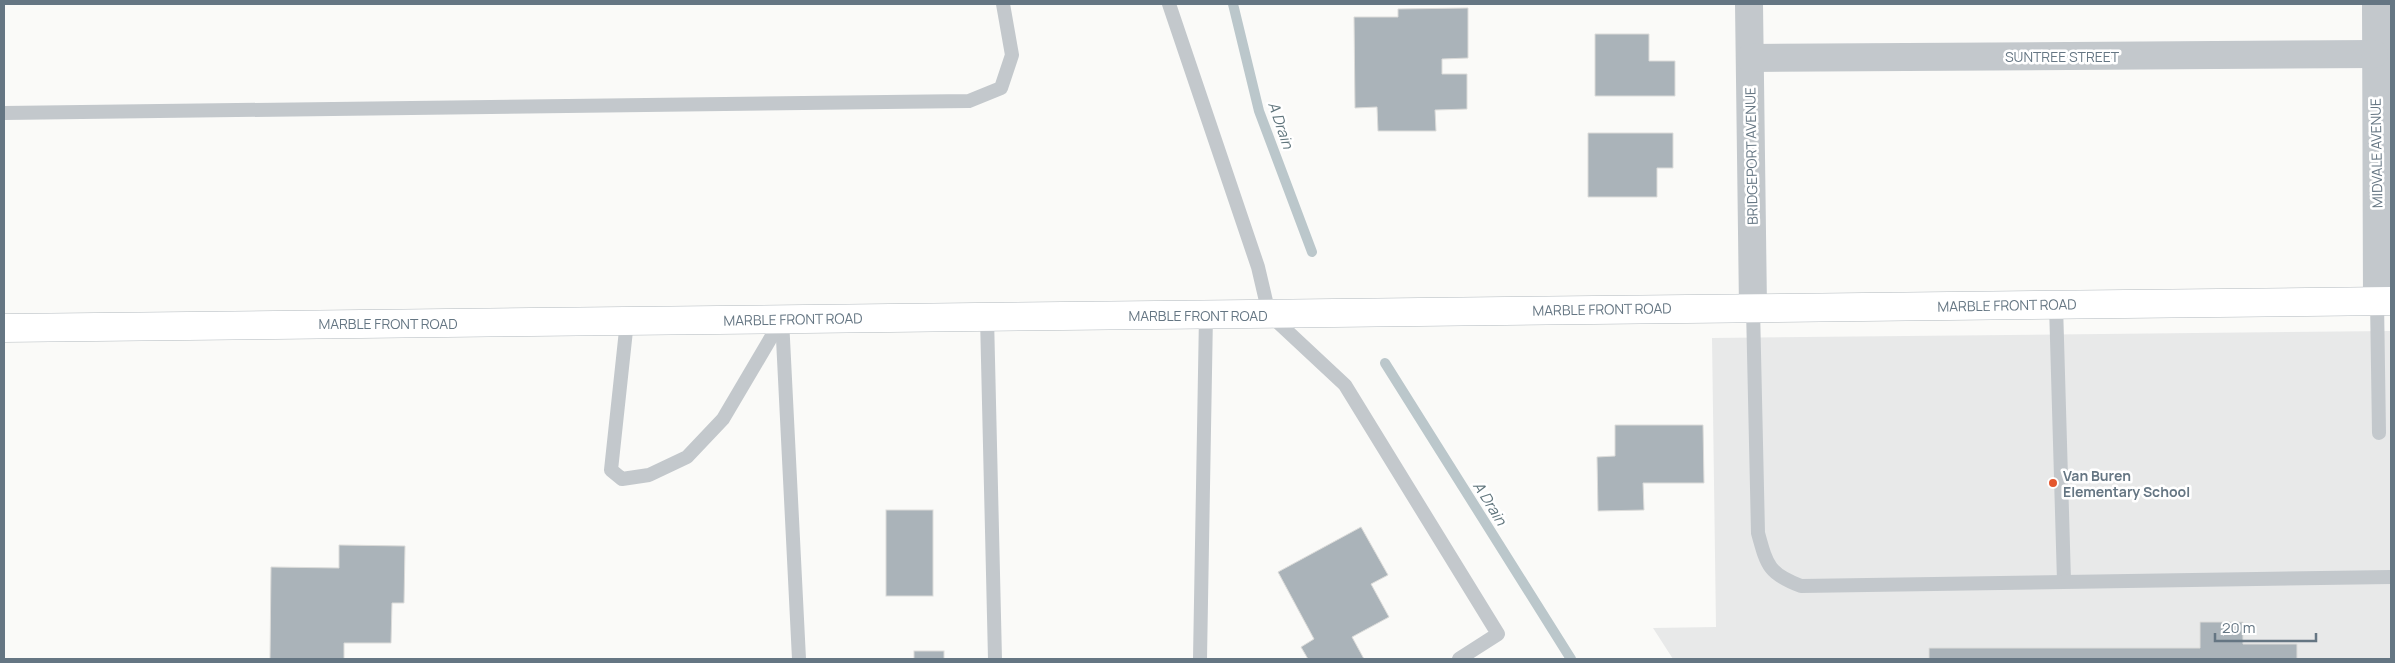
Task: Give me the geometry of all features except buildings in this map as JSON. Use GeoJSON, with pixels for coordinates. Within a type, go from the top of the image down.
{"type":"FeatureCollection","features":[{"type":"Feature","properties":{"kind":"street","name":"BRIDGEPORT AVENUE"},"geometry":{"type":"LineString","coordinates":[[1749,4],[1753,308]]}},
{"type":"Feature","properties":{"kind":"street","name":"MIDVALE AVENUE"},"geometry":{"type":"LineString","coordinates":[[2376,4],[2374,54],[2384,301]]}},
{"type":"Feature","properties":{"kind":"street","name":"SUNTREE STREET"},"geometry":{"type":"LineString","coordinates":[[1750,58],[2374,54]]}},
{"type":"Feature","properties":{"kind":"street","name":"MARBLE FRONT ROAD"},"geometry":{"type":"LineString","coordinates":[[4,328],[2384,301]]}},
{"type":"Feature","properties":{"kind":"lane"},"geometry":{"type":"LineString","coordinates":[[4,113],[969,101],[1001,88],[1012,55],[1003,4]]}},
{"type":"Feature","properties":{"kind":"lane"},"geometry":{"type":"LineString","coordinates":[[1169,4],[1258,267],[1269,314],[1345,385],[1498,634],[1459,659]]}},
{"type":"Feature","properties":{"kind":"lane"},"geometry":{"type":"LineString","coordinates":[[2379,433],[2384,301]]}},
{"type":"Feature","properties":{"kind":"lane"},"geometry":{"type":"LineString","coordinates":[[2056,305],[2064,581]]}},
{"type":"Feature","properties":{"kind":"lane"},"geometry":{"type":"LineString","coordinates":[[1753,308],[1758,534],[1766,560],[1780,578],[1802,586],[2391,577]]}},
{"type":"Feature","properties":{"kind":"lane"},"geometry":{"type":"LineString","coordinates":[[1200,659],[1206,315]]}},
{"type":"Feature","properties":{"kind":"lane"},"geometry":{"type":"LineString","coordinates":[[987,316],[995,659]]}},
{"type":"Feature","properties":{"kind":"lane"},"geometry":{"type":"LineString","coordinates":[[627,321],[611,470],[622,479],[648,475],[687,457],[722,419],[782,319]]}},
{"type":"Feature","properties":{"kind":"lane"},"geometry":{"type":"LineString","coordinates":[[782,319],[799,659]]}},
{"type":"Feature","properties":{"kind":"shaded area","name":"Van Buren Elementary School"},"geometry":{"type":"Polygon","coordinates":[[[2391,331],[2391,659],[1673,659],[1653,628],[1716,627],[1712,338],[2391,331]]]}},
{"type":"Feature","properties":{"kind":"waterway","name":"A Drain"},"geometry":{"type":"LineString","coordinates":[[1233,4],[1259,111],[1312,252]]}},
{"type":"Feature","properties":{"kind":"waterway","name":"A Drain"},"geometry":{"type":"LineString","coordinates":[[1385,363],[1571,659]]}},
{"type":"Feature","properties":{"kind":"place","name":"Van Buren Elementary School"},"geometry":{"type":"Point","coordinates":[2053,483]}}]}
